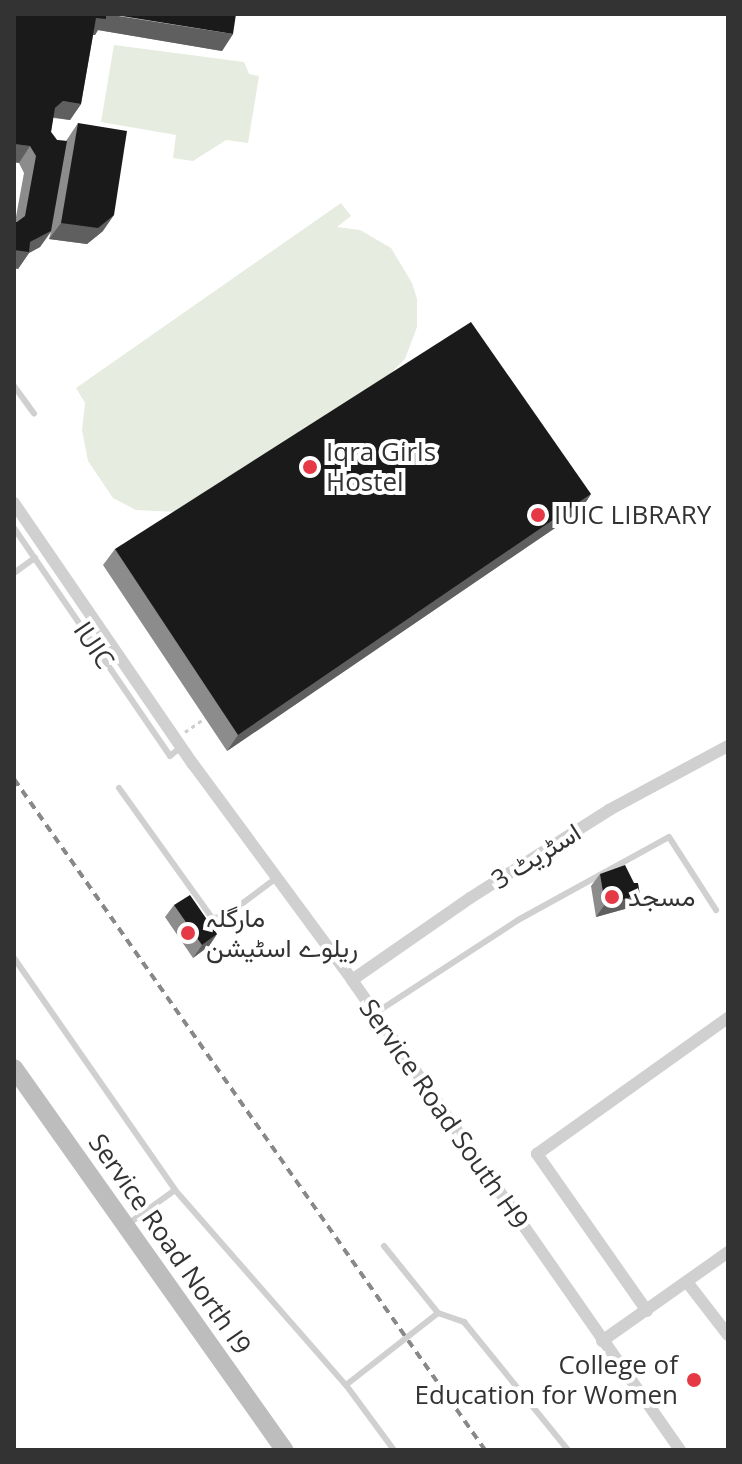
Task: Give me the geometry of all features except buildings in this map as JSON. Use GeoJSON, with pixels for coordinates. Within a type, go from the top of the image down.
{"type":"FeatureCollection","features":[{"type":"Feature","properties":{"kind":"main road","name":"Service Road North I9"},"geometry":{"type":"LineString","coordinates":[[14,1068],[279,1448]]}},
{"type":"Feature","properties":{"kind":"street","name":"Service Road South H9"},"geometry":{"type":"LineString","coordinates":[[14,503],[178,742],[275,879],[352,980],[680,1450]]}},
{"type":"Feature","properties":{"kind":"street","name":"اسٹریٹ 3"},"geometry":{"type":"LineString","coordinates":[[352,980],[470,898],[609,810],[728,746]]}},
{"type":"Feature","properties":{"kind":"street"},"geometry":{"type":"LineString","coordinates":[[647,1311],[537,1154],[728,1018]]}},
{"type":"Feature","properties":{"kind":"street"},"geometry":{"type":"LineString","coordinates":[[602,1341],[728,1252]]}},
{"type":"Feature","properties":{"kind":"street"},"geometry":{"type":"LineString","coordinates":[[687,1282],[728,1335]]}},
{"type":"Feature","properties":{"kind":"lane"},"geometry":{"type":"LineString","coordinates":[[14,386],[34,414]]}},
{"type":"Feature","properties":{"kind":"lane"},"geometry":{"type":"LineString","coordinates":[[14,544],[18,533]]}},
{"type":"Feature","properties":{"kind":"lane","name":"IUIC"},"geometry":{"type":"LineString","coordinates":[[18,533],[170,756],[178,742]]}},
{"type":"Feature","properties":{"kind":"lane"},"geometry":{"type":"LineString","coordinates":[[14,573],[35,558]]}},
{"type":"Feature","properties":{"kind":"lane"},"geometry":{"type":"LineString","coordinates":[[119,788],[212,918],[224,917],[275,879]]}},
{"type":"Feature","properties":{"kind":"lane"},"geometry":{"type":"LineString","coordinates":[[373,1014],[518,920],[669,837],[716,910]]}},
{"type":"Feature","properties":{"kind":"lane"},"geometry":{"type":"LineString","coordinates":[[14,958],[175,1190],[346,1385],[394,1450]]}},
{"type":"Feature","properties":{"kind":"lane"},"geometry":{"type":"LineString","coordinates":[[126,1226],[175,1190]]}},
{"type":"Feature","properties":{"kind":"lane"},"geometry":{"type":"LineString","coordinates":[[384,1246],[438,1313],[464,1322],[568,1450]]}},
{"type":"Feature","properties":{"kind":"lane"},"geometry":{"type":"LineString","coordinates":[[346,1385],[438,1313]]}},
{"type":"Feature","properties":{"kind":"path"},"geometry":{"type":"LineString","coordinates":[[178,742],[208,716]]}},
{"type":"Feature","properties":{"kind":"shaded area"},"geometry":{"type":"Polygon","coordinates":[[[114,45],[244,62],[249,74],[259,76],[248,143],[226,140],[193,161],[173,158],[176,135],[101,122],[114,45]]]}},
{"type":"Feature","properties":{"kind":"shaded area"},"geometry":{"type":"Polygon","coordinates":[[[341,203],[351,216],[337,227],[360,230],[391,248],[412,283],[417,299],[417,327],[405,359],[387,377],[179,512],[136,510],[113,498],[88,461],[82,430],[85,403],[76,388],[341,203]]]}},
{"type":"Feature","properties":{"kind":"railway"},"geometry":{"type":"LineString","coordinates":[[14,779],[485,1450]]}},
{"type":"Feature","properties":{"kind":"place","name":"Iqra Girls Hostel"},"geometry":{"type":"Point","coordinates":[310,467]}},
{"type":"Feature","properties":{"kind":"place","name":"IUIC LIBRARY"},"geometry":{"type":"Point","coordinates":[538,515]}},
{"type":"Feature","properties":{"kind":"place","name":"مسجد"},"geometry":{"type":"Point","coordinates":[612,897]}},
{"type":"Feature","properties":{"kind":"place","name":"مارگلہ ریلوے اسٹیشن"},"geometry":{"type":"Point","coordinates":[188,933]}},
{"type":"Feature","properties":{"kind":"place","name":"College of Education for Women"},"geometry":{"type":"Point","coordinates":[694,1380]}}]}
